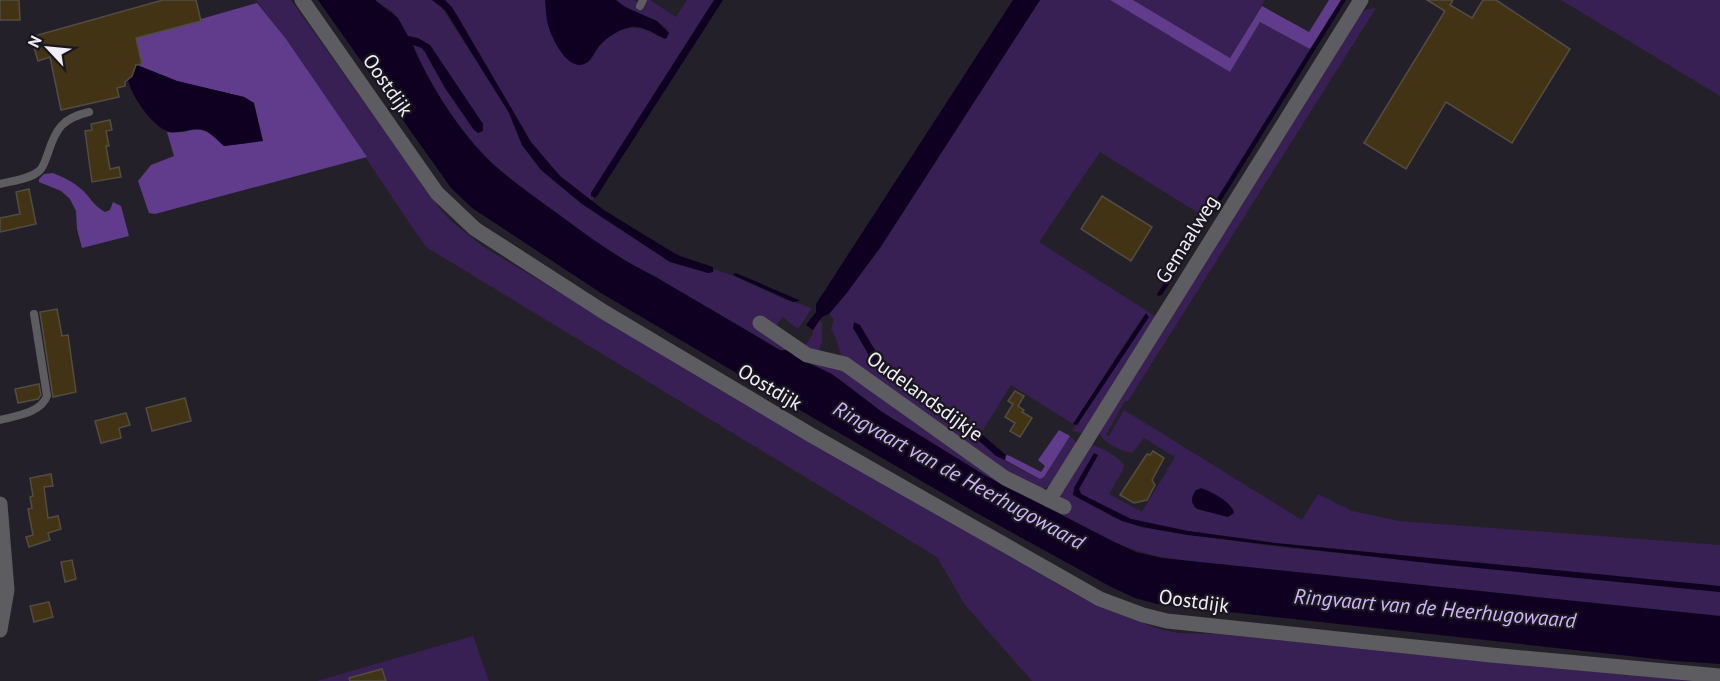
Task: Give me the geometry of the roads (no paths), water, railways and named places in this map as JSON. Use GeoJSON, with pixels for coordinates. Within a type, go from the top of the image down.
{"type":"FeatureCollection","features":[{"type":"Feature","properties":{"kind":"street","name":"Oostdijk"},"geometry":{"type":"LineString","coordinates":[[302,0],[437,193],[475,229],[604,312],[782,418],[1100,599],[1167,621],[1720,676]]}},
{"type":"Feature","properties":{"kind":"street","name":"Gemaalweg"},"geometry":{"type":"LineString","coordinates":[[1049,500],[1361,0]]}},
{"type":"Feature","properties":{"kind":"street","name":"Oudelandsdijkje"},"geometry":{"type":"LineString","coordinates":[[760,323],[807,355],[845,364],[1005,478],[1064,507]]}},
{"type":"Feature","properties":{"kind":"street"},"geometry":{"type":"LineString","coordinates":[[0,504],[7,590],[0,630]]}},
{"type":"Feature","properties":{"kind":"lane"},"geometry":{"type":"LineString","coordinates":[[0,184],[39,172],[56,131],[64,122],[76,115],[89,112]]}},
{"type":"Feature","properties":{"kind":"lane"},"geometry":{"type":"LineString","coordinates":[[0,420],[38,408],[47,396],[34,314]]}},
{"type":"Feature","properties":{"kind":"water","name":"Ringvaart van de Heerhugowaard"},"geometry":{"type":"Polygon","coordinates":[[[318,0],[375,0],[398,18],[408,36],[418,38],[430,45],[483,124],[483,131],[478,133],[474,130],[445,88],[425,52],[422,48],[413,45],[428,77],[459,126],[503,173],[594,240],[780,350],[802,345],[794,356],[832,374],[882,412],[986,476],[1114,542],[1136,552],[1162,558],[1720,616],[1720,664],[1157,604],[1135,598],[1111,587],[973,511],[601,293],[472,208],[451,188],[318,0]]]}},
{"type":"Feature","properties":{"kind":"water"},"geometry":{"type":"Polygon","coordinates":[[[432,0],[445,0],[452,7],[531,142],[560,176],[604,210],[680,256],[713,267],[713,272],[708,273],[670,262],[582,204],[541,170],[522,145],[509,113],[445,10],[432,0]]]}},
{"type":"Feature","properties":{"kind":"water"},"geometry":{"type":"Polygon","coordinates":[[[545,0],[616,0],[625,7],[657,21],[669,33],[666,39],[641,27],[627,28],[599,46],[589,61],[582,65],[576,64],[569,61],[554,41],[548,25],[545,0]]]}},
{"type":"Feature","properties":{"kind":"water"},"geometry":{"type":"Polygon","coordinates":[[[714,0],[723,0],[597,196],[595,198],[591,196],[591,193],[714,0]]]}},
{"type":"Feature","properties":{"kind":"water"},"geometry":{"type":"Polygon","coordinates":[[[1013,0],[1040,0],[880,248],[846,294],[829,314],[822,317],[813,330],[806,325],[816,312],[816,304],[1013,0]]]}},
{"type":"Feature","properties":{"kind":"water"},"geometry":{"type":"Polygon","coordinates":[[[1341,0],[1346,0],[1211,217],[1207,215],[1341,0]]]}},
{"type":"Feature","properties":{"kind":"water"},"geometry":{"type":"Polygon","coordinates":[[[137,65],[177,81],[244,97],[254,103],[263,141],[224,146],[206,131],[196,129],[169,132],[163,129],[144,110],[130,87],[128,80],[137,65]]]}},
{"type":"Feature","properties":{"kind":"water"},"geometry":{"type":"Polygon","coordinates":[[[1194,235],[1198,238],[1162,295],[1158,296],[1157,294],[1194,235]]]}},
{"type":"Feature","properties":{"kind":"water"},"geometry":{"type":"Polygon","coordinates":[[[736,273],[799,301],[793,302],[733,274],[736,273]]]}},
{"type":"Feature","properties":{"kind":"water"},"geometry":{"type":"Polygon","coordinates":[[[1146,313],[1149,317],[1077,425],[1073,424],[1146,313]]]}},
{"type":"Feature","properties":{"kind":"water"},"geometry":{"type":"Polygon","coordinates":[[[854,322],[860,325],[881,360],[964,419],[1006,455],[1005,460],[996,456],[960,424],[874,364],[853,328],[854,322]]]}},
{"type":"Feature","properties":{"kind":"water"},"geometry":{"type":"Polygon","coordinates":[[[1094,453],[1098,455],[1079,489],[1081,494],[1131,519],[1188,531],[1275,543],[1720,586],[1720,592],[1436,564],[1187,535],[1142,527],[1122,521],[1073,495],[1074,488],[1094,453]]]}},
{"type":"Feature","properties":{"kind":"water"},"geometry":{"type":"Polygon","coordinates":[[[1201,488],[1226,501],[1234,513],[1228,517],[1197,509],[1192,498],[1196,490],[1201,488]]]}}]}
